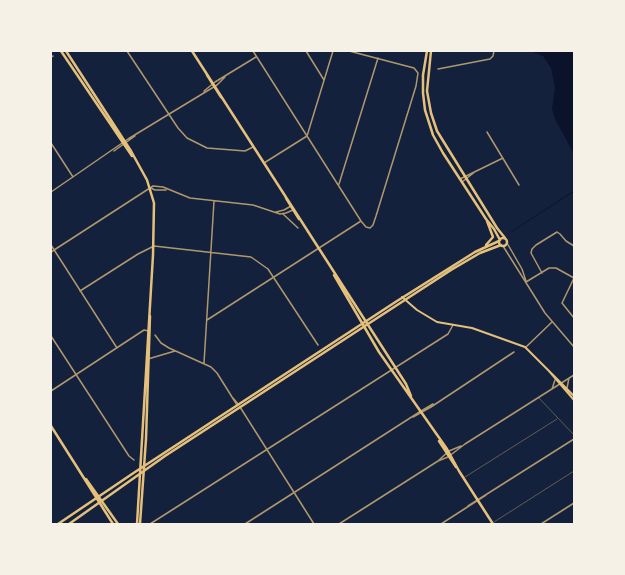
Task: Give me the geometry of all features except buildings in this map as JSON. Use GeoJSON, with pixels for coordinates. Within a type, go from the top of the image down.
{"type":"FeatureCollection","features":[{"type":"Feature","properties":{"kind":"main road"},"geometry":{"type":"LineString","coordinates":[[61,51],[124,143]]}},
{"type":"Feature","properties":{"kind":"main road"},"geometry":{"type":"LineString","coordinates":[[66,51],[124,143],[150,188],[155,212],[144,470],[140,524]]}},
{"type":"Feature","properties":{"kind":"main road"},"geometry":{"type":"LineString","coordinates":[[192,51],[318,249],[364,328],[411,396]]}},
{"type":"Feature","properties":{"kind":"main road"},"geometry":{"type":"LineString","coordinates":[[427,51],[423,75],[423,93],[429,124],[438,145],[494,229],[502,246]]}},
{"type":"Feature","properties":{"kind":"main road"},"geometry":{"type":"LineString","coordinates":[[58,524],[144,466],[364,328],[476,254],[507,243],[446,148],[437,131],[432,118],[427,91],[431,51]]}},
{"type":"Feature","properties":{"kind":"main road"},"geometry":{"type":"LineString","coordinates":[[446,148],[447,159]]}},
{"type":"Feature","properties":{"kind":"main road"},"geometry":{"type":"LineString","coordinates":[[484,247],[493,237],[486,219]]}},
{"type":"Feature","properties":{"kind":"main road"},"geometry":{"type":"LineString","coordinates":[[69,524],[144,470],[402,297],[484,247],[505,238]]}},
{"type":"Feature","properties":{"kind":"main road"},"geometry":{"type":"LineString","coordinates":[[331,270],[366,321],[421,412],[493,523]]}},
{"type":"Feature","properties":{"kind":"main road"},"geometry":{"type":"LineString","coordinates":[[402,297],[405,301],[433,321],[472,328],[525,347],[548,370],[574,400]]}},
{"type":"Feature","properties":{"kind":"main road"},"geometry":{"type":"LineString","coordinates":[[137,524],[139,474],[148,359]]}},
{"type":"Feature","properties":{"kind":"main road"},"geometry":{"type":"LineString","coordinates":[[548,370],[555,380],[567,388],[574,396]]}},
{"type":"Feature","properties":{"kind":"main road"},"geometry":{"type":"LineString","coordinates":[[51,426],[85,478],[89,481],[98,498],[118,524]]}},
{"type":"Feature","properties":{"kind":"main road"},"geometry":{"type":"LineString","coordinates":[[101,502],[113,524]]}},
{"type":"Feature","properties":{"kind":"street"},"geometry":{"type":"LineString","coordinates":[[127,51],[168,114],[187,138],[207,148],[245,151],[253,147]]}},
{"type":"Feature","properties":{"kind":"street"},"geometry":{"type":"LineString","coordinates":[[253,51],[361,221],[368,228],[373,225],[416,86],[417,71],[378,58],[349,51]]}},
{"type":"Feature","properties":{"kind":"street"},"geometry":{"type":"LineString","coordinates":[[306,51],[324,80]]}},
{"type":"Feature","properties":{"kind":"street"},"geometry":{"type":"LineString","coordinates":[[264,163],[307,136],[334,51]]}},
{"type":"Feature","properties":{"kind":"street"},"geometry":{"type":"LineString","coordinates":[[438,69],[490,59],[494,54],[494,51]]}},
{"type":"Feature","properties":{"kind":"street"},"geometry":{"type":"LineString","coordinates":[[51,192],[257,56]]}},
{"type":"Feature","properties":{"kind":"street"},"geometry":{"type":"LineString","coordinates":[[339,185],[378,58]]}},
{"type":"Feature","properties":{"kind":"street"},"geometry":{"type":"LineString","coordinates":[[487,132],[519,185]]}},
{"type":"Feature","properties":{"kind":"street"},"geometry":{"type":"LineString","coordinates":[[51,143],[73,177]]}},
{"type":"Feature","properties":{"kind":"street"},"geometry":{"type":"LineString","coordinates":[[460,179],[503,158]]}},
{"type":"Feature","properties":{"kind":"street"},"geometry":{"type":"LineString","coordinates":[[462,182],[465,177]]}},
{"type":"Feature","properties":{"kind":"street"},"geometry":{"type":"LineString","coordinates":[[51,252],[150,188],[156,186],[190,198],[253,205],[283,214],[298,228]]}},
{"type":"Feature","properties":{"kind":"street"},"geometry":{"type":"LineString","coordinates":[[150,188],[155,190],[166,190]]}},
{"type":"Feature","properties":{"kind":"street"},"geometry":{"type":"LineString","coordinates":[[204,363],[214,201]]}},
{"type":"Feature","properties":{"kind":"street"},"geometry":{"type":"LineString","coordinates":[[276,212],[291,206]]}},
{"type":"Feature","properties":{"kind":"street"},"geometry":{"type":"LineString","coordinates":[[283,214],[293,210]]}},
{"type":"Feature","properties":{"kind":"street"},"geometry":{"type":"LineString","coordinates":[[207,320],[361,221]]}},
{"type":"Feature","properties":{"kind":"street"},"geometry":{"type":"LineString","coordinates":[[542,273],[532,253],[532,249],[536,245],[557,232],[566,241],[574,246]]}},
{"type":"Feature","properties":{"kind":"street"},"geometry":{"type":"LineString","coordinates":[[507,243],[522,269],[526,282]]}},
{"type":"Feature","properties":{"kind":"street"},"geometry":{"type":"LineString","coordinates":[[51,245],[117,348]]}},
{"type":"Feature","properties":{"kind":"street"},"geometry":{"type":"LineString","coordinates":[[80,291],[138,254],[154,246],[251,257],[261,262],[274,277],[318,346]]}},
{"type":"Feature","properties":{"kind":"street"},"geometry":{"type":"LineString","coordinates":[[502,246],[552,322],[574,347]]}},
{"type":"Feature","properties":{"kind":"street"},"geometry":{"type":"LineString","coordinates":[[526,282],[549,268],[556,268],[574,278],[562,303],[574,318]]}},
{"type":"Feature","properties":{"kind":"street"},"geometry":{"type":"LineString","coordinates":[[525,347],[552,322]]}},
{"type":"Feature","properties":{"kind":"street"},"geometry":{"type":"LineString","coordinates":[[150,524],[448,334],[453,325]]}},
{"type":"Feature","properties":{"kind":"street"},"geometry":{"type":"LineString","coordinates":[[51,391],[144,330],[149,331]]}},
{"type":"Feature","properties":{"kind":"street"},"geometry":{"type":"LineString","coordinates":[[155,335],[165,346],[204,363],[217,373],[314,524]]}},
{"type":"Feature","properties":{"kind":"street"},"geometry":{"type":"LineString","coordinates":[[51,336],[129,456],[134,460]]}},
{"type":"Feature","properties":{"kind":"street"},"geometry":{"type":"LineString","coordinates":[[148,359],[175,351]]}},
{"type":"Feature","properties":{"kind":"street"},"geometry":{"type":"LineString","coordinates":[[245,524],[514,352]]}},
{"type":"Feature","properties":{"kind":"street"},"geometry":{"type":"LineString","coordinates":[[438,461],[450,456],[465,444],[574,375]]}},
{"type":"Feature","properties":{"kind":"street"},"geometry":{"type":"LineString","coordinates":[[567,388],[569,378]]}},
{"type":"Feature","properties":{"kind":"street"},"geometry":{"type":"LineString","coordinates":[[552,389],[555,380]]}},
{"type":"Feature","properties":{"kind":"street"},"geometry":{"type":"LineString","coordinates":[[441,524],[574,440]]}},
{"type":"Feature","properties":{"kind":"street"},"geometry":{"type":"LineString","coordinates":[[339,524],[438,461],[448,452],[465,444]]}},
{"type":"Feature","properties":{"kind":"street"},"geometry":{"type":"LineString","coordinates":[[541,524],[574,503]]}},
{"type":"Feature","properties":{"kind":"lane"},"geometry":{"type":"LineString","coordinates":[[538,397],[557,419],[574,435]]}},
{"type":"Feature","properties":{"kind":"lane"},"geometry":{"type":"LineString","coordinates":[[464,478],[557,419]]}},
{"type":"Feature","properties":{"kind":"lane"},"geometry":{"type":"LineString","coordinates":[[493,523],[574,471]]}},
{"type":"Feature","properties":{"kind":"water"},"geometry":{"type":"Polygon","coordinates":[[[530,51],[574,51],[574,154],[555,119],[552,109],[555,88],[551,68],[543,56],[530,51]]]}},
{"type":"Feature","properties":{"kind":"waterway"},"geometry":{"type":"LineString","coordinates":[[511,232],[574,191]]}}]}
